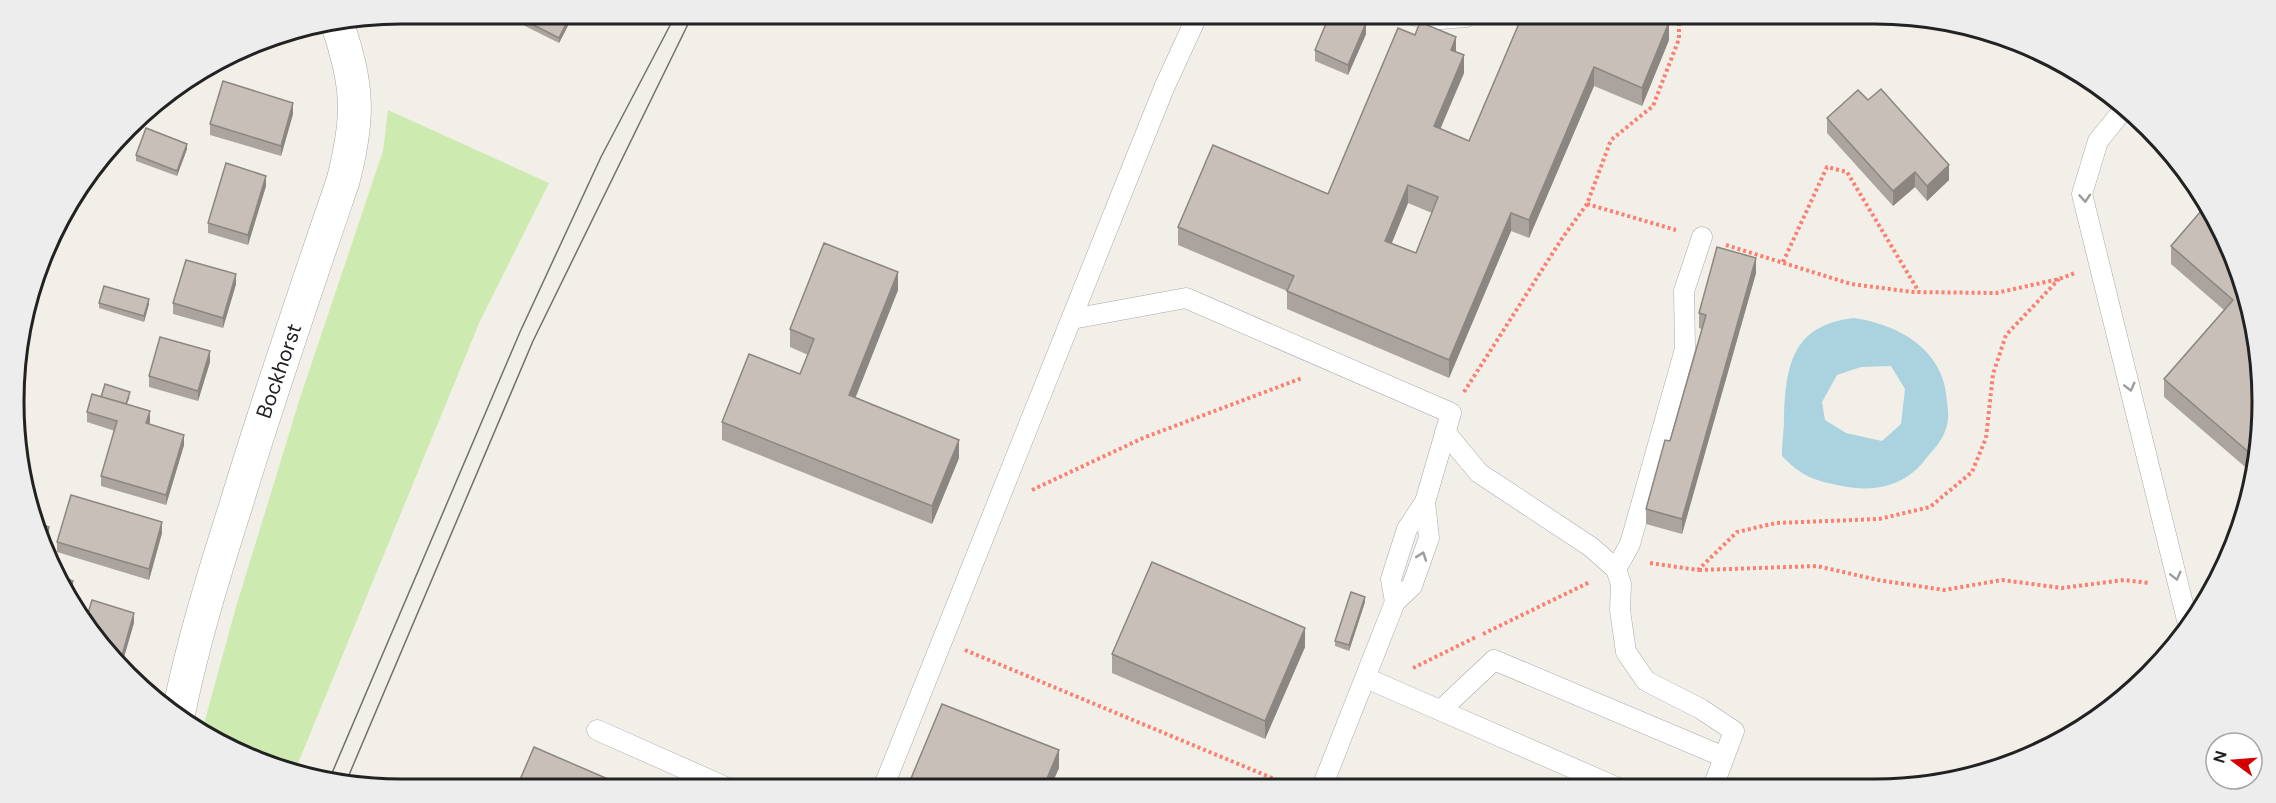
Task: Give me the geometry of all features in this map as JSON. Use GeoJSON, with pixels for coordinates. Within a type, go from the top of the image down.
{"type":"FeatureCollection","features":[{"type":"Feature","properties":{"kind":"street","name":"Bockhorst"},"geometry":{"type":"LineString","coordinates":[[180,707],[206,604],[227,533],[343,181],[352,147],[355,89],[351,67],[339,29]]}},
{"type":"Feature","properties":{"kind":"lane"},"geometry":{"type":"LineString","coordinates":[[887,779],[1164,88],[1193,24]]}},
{"type":"Feature","properties":{"kind":"lane"},"geometry":{"type":"LineString","coordinates":[[2119,115],[2098,141],[2082,194],[2186,614]]}},
{"type":"Feature","properties":{"kind":"lane"},"geometry":{"type":"LineString","coordinates":[[1616,569],[1630,544],[1685,349],[1684,291],[1702,237]]}},
{"type":"Feature","properties":{"kind":"lane"},"geometry":{"type":"LineString","coordinates":[[1072,319],[1186,298],[1338,364],[1448,422],[1479,473],[1591,547],[1616,569],[1621,584],[1620,610],[1626,652],[1646,681],[1701,709],[1734,731],[1716,779]]}},
{"type":"Feature","properties":{"kind":"lane"},"geometry":{"type":"LineString","coordinates":[[1327,779],[1373,681],[1395,602],[1390,579],[1407,529],[1425,502],[1448,422]]}},
{"type":"Feature","properties":{"kind":"lane"},"geometry":{"type":"LineString","coordinates":[[1441,710],[1494,660],[1724,757]]}},
{"type":"Feature","properties":{"kind":"lane"},"geometry":{"type":"LineString","coordinates":[[1373,681],[1598,779]]}},
{"type":"Feature","properties":{"kind":"lane"},"geometry":{"type":"LineString","coordinates":[[597,730],[707,779]]}},
{"type":"Feature","properties":{"kind":"path"},"geometry":{"type":"LineString","coordinates":[[1448,422],[1563,237],[1587,204],[1611,140],[1653,106],[1679,39],[1679,24]]}},
{"type":"Feature","properties":{"kind":"path"},"geometry":{"type":"LineString","coordinates":[[1783,262],[1827,167],[1847,172],[1919,292]]}},
{"type":"Feature","properties":{"kind":"path"},"geometry":{"type":"LineString","coordinates":[[1587,204],[1851,284],[1919,292],[1996,293],[2058,279],[2100,264]]}},
{"type":"Feature","properties":{"kind":"path"},"geometry":{"type":"LineString","coordinates":[[1698,570],[1737,532],[1776,523],[1879,519],[1930,507],[1972,472],[1986,438],[1993,374],[2006,335],[2058,279]]}},
{"type":"Feature","properties":{"kind":"path"},"geometry":{"type":"LineString","coordinates":[[996,507],[1143,438],[1338,364]]}},
{"type":"Feature","properties":{"kind":"path"},"geometry":{"type":"LineString","coordinates":[[1373,681],[1638,561],[1698,570],[1817,566],[1878,580],[1944,590],[2002,580],[2062,588],[2124,580],[2179,587]]}},
{"type":"Feature","properties":{"kind":"path"},"geometry":{"type":"LineString","coordinates":[[942,640],[1274,779]]}},
{"type":"Feature","properties":{"kind":"green space"},"geometry":{"type":"Polygon","coordinates":[[[388,110],[549,183],[480,321],[298,764],[257,750],[204,723],[236,607],[300,398],[383,151],[388,110]]]}},
{"type":"Feature","properties":{"kind":"water"},"geometry":{"type":"Polygon","coordinates":[[[1854,318],[1904,334],[1929,355],[1938,368],[1944,384],[1947,405],[1946,430],[1937,446],[1918,467],[1896,482],[1869,488],[1851,488],[1832,484],[1802,473],[1782,456],[1786,385],[1795,353],[1804,340],[1816,330],[1833,322],[1854,318]],[[1891,366],[1861,367],[1837,375],[1822,402],[1825,420],[1846,433],[1882,441],[1901,424],[1905,389],[1891,366]]]}},
{"type":"Feature","properties":{"kind":"building"},"geometry":{"type":"Polygon","coordinates":[[[532,24],[566,24],[559,38],[532,24]]]}},
{"type":"Feature","properties":{"kind":"building"},"geometry":{"type":"Polygon","coordinates":[[[1326,24],[1366,24],[1348,65],[1315,50],[1326,24]]]}},
{"type":"Feature","properties":{"kind":"building"},"geometry":{"type":"Polygon","coordinates":[[[1419,24],[1425,24],[1456,37],[1451,50],[1464,55],[1434,126],[1469,141],[1519,24],[1668,24],[1642,88],[1594,67],[1529,220],[1511,213],[1449,360],[1287,291],[1294,276],[1178,227],[1213,145],[1328,194],[1398,28],[1415,35],[1419,24]],[[1408,185],[1385,241],[1416,253],[1438,197],[1408,185]]]}},
{"type":"Feature","properties":{"kind":"building"},"geometry":{"type":"Polygon","coordinates":[[[223,81],[293,103],[281,146],[210,124],[223,81]]]}},
{"type":"Feature","properties":{"kind":"building"},"geometry":{"type":"Polygon","coordinates":[[[1881,89],[1949,165],[1927,186],[1915,172],[1893,191],[1827,118],[1858,90],[1868,100],[1881,89]]]}},
{"type":"Feature","properties":{"kind":"building"},"geometry":{"type":"Polygon","coordinates":[[[146,128],[187,144],[177,171],[136,155],[146,128]]]}},
{"type":"Feature","properties":{"kind":"building"},"geometry":{"type":"Polygon","coordinates":[[[226,163],[266,176],[248,235],[208,223],[226,163]]]}},
{"type":"Feature","properties":{"kind":"building"},"geometry":{"type":"Polygon","coordinates":[[[2200,212],[2232,280],[2249,352],[2252,402],[2249,452],[2164,379],[2233,300],[2171,246],[2200,212]]]}},
{"type":"Feature","properties":{"kind":"building"},"geometry":{"type":"Polygon","coordinates":[[[824,243],[898,272],[849,395],[959,440],[932,506],[722,422],[749,354],[800,374],[814,339],[790,329],[824,243]]]}},
{"type":"Feature","properties":{"kind":"building"},"geometry":{"type":"Polygon","coordinates":[[[1717,247],[1756,258],[1682,519],[1646,509],[1665,440],[1670,441],[1706,315],[1699,313],[1717,247]]]}},
{"type":"Feature","properties":{"kind":"building"},"geometry":{"type":"Polygon","coordinates":[[[186,260],[236,274],[223,318],[173,303],[186,260]]]}},
{"type":"Feature","properties":{"kind":"building"},"geometry":{"type":"Polygon","coordinates":[[[104,286],[149,299],[144,316],[99,303],[104,286]]]}},
{"type":"Feature","properties":{"kind":"building"},"geometry":{"type":"Polygon","coordinates":[[[160,337],[210,351],[198,391],[149,376],[160,337]]]}},
{"type":"Feature","properties":{"kind":"building"},"geometry":{"type":"Polygon","coordinates":[[[105,384],[130,392],[126,404],[101,397],[105,384]]]}},
{"type":"Feature","properties":{"kind":"building"},"geometry":{"type":"Polygon","coordinates":[[[92,394],[150,411],[146,423],[184,435],[166,495],[101,476],[117,421],[87,412],[92,394]]]}},
{"type":"Feature","properties":{"kind":"building"},"geometry":{"type":"Polygon","coordinates":[[[71,495],[162,522],[149,569],[57,542],[71,495]]]}},
{"type":"Feature","properties":{"kind":"building"},"geometry":{"type":"Polygon","coordinates":[[[1152,562],[1305,628],[1265,721],[1112,654],[1152,562]]]}},
{"type":"Feature","properties":{"kind":"building"},"geometry":{"type":"Polygon","coordinates":[[[1351,592],[1365,597],[1349,645],[1335,641],[1351,592]]]}},
{"type":"Feature","properties":{"kind":"building"},"geometry":{"type":"Polygon","coordinates":[[[92,600],[134,613],[122,655],[102,631],[88,612],[92,600]]]}},
{"type":"Feature","properties":{"kind":"building"},"geometry":{"type":"Polygon","coordinates":[[[942,704],[1059,750],[1047,779],[911,779],[942,704]]]}},
{"type":"Feature","properties":{"kind":"building"},"geometry":{"type":"Polygon","coordinates":[[[534,747],[608,779],[520,779],[534,747]]]}},
{"type":"Feature","properties":{"kind":"tram line"},"geometry":{"type":"LineString","coordinates":[[332,773],[520,332],[601,157],[671,24]]}},
{"type":"Feature","properties":{"kind":"tram line"},"geometry":{"type":"LineString","coordinates":[[349,775],[533,341],[688,24]]}}]}
